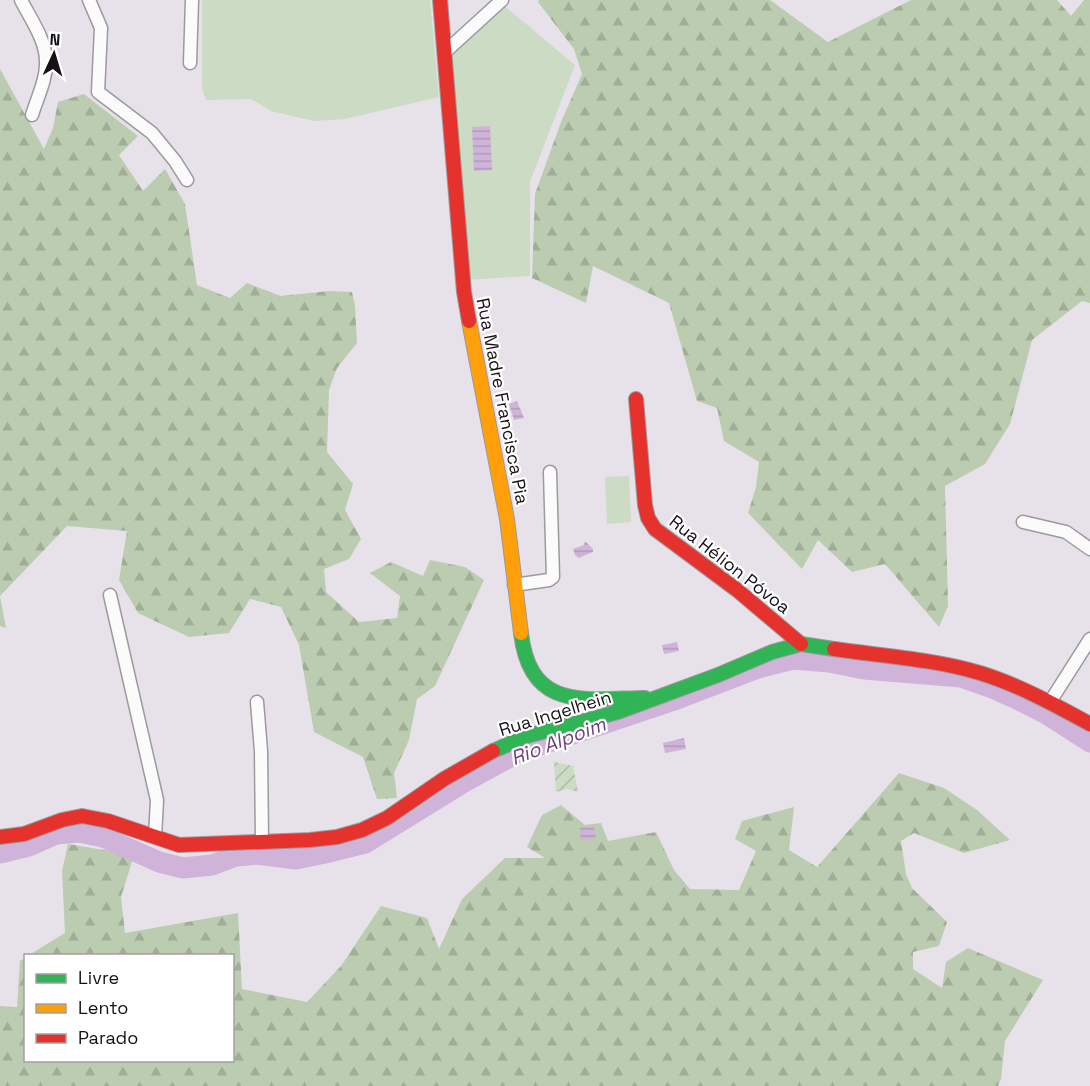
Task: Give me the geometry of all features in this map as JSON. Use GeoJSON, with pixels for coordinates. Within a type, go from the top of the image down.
{"type":"FeatureCollection","features":[{"type":"Feature","properties":{"kind":"street"},"geometry":{"type":"LineString","coordinates":[[21,0],[46,53],[44,78],[32,115]]}},
{"type":"Feature","properties":{"kind":"street"},"geometry":{"type":"LineString","coordinates":[[89,0],[101,28],[98,92],[152,133],[187,180]]}},
{"type":"Feature","properties":{"kind":"street"},"geometry":{"type":"LineString","coordinates":[[190,63],[192,0]]}},
{"type":"Feature","properties":{"kind":"street","name":"Rua Madre Francisca Pia"},"geometry":{"type":"LineString","coordinates":[[440,0],[464,292],[507,519],[514,585],[528,669],[538,683],[551,692],[575,696],[657,698]]}},
{"type":"Feature","properties":{"kind":"street"},"geometry":{"type":"LineString","coordinates":[[445,52],[502,0]]}},
{"type":"Feature","properties":{"kind":"street","name":"Rua Hélion Póvoa"},"geometry":{"type":"LineString","coordinates":[[636,399],[645,505],[648,518],[655,529],[737,590],[801,644]]}},
{"type":"Feature","properties":{"kind":"street"},"geometry":{"type":"LineString","coordinates":[[514,585],[549,580],[553,577],[550,472]]}},
{"type":"Feature","properties":{"kind":"street"},"geometry":{"type":"LineString","coordinates":[[1023,522],[1066,532],[1090,549]]}},
{"type":"Feature","properties":{"kind":"street"},"geometry":{"type":"LineString","coordinates":[[110,595],[157,800],[155,837]]}},
{"type":"Feature","properties":{"kind":"street"},"geometry":{"type":"LineString","coordinates":[[1050,702],[1090,639]]}},
{"type":"Feature","properties":{"kind":"street","name":"Rua Ingelhein"},"geometry":{"type":"LineString","coordinates":[[0,837],[24,834],[62,820],[82,816],[108,821],[179,845],[337,837],[362,830],[387,818],[481,756],[527,736],[618,712],[718,675],[772,652],[801,644],[957,667],[983,674],[1050,702],[1090,724]]}},
{"type":"Feature","properties":{"kind":"street"},"geometry":{"type":"LineString","coordinates":[[257,702],[261,751],[262,841]]}},
{"type":"Feature","properties":{"kind":"green space"},"geometry":{"type":"Polygon","coordinates":[[[202,0],[430,0],[439,97],[345,119],[314,121],[271,111],[251,99],[206,100],[202,88],[202,0]]]}},
{"type":"Feature","properties":{"kind":"green space"},"geometry":{"type":"Polygon","coordinates":[[[539,0],[770,0],[828,42],[911,0],[1057,0],[1071,16],[1084,0],[1090,0],[1090,303],[1082,301],[1032,340],[1010,424],[985,464],[945,486],[948,606],[939,627],[885,564],[852,572],[818,540],[802,569],[748,513],[756,487],[759,462],[724,441],[717,408],[697,401],[669,303],[593,266],[586,303],[532,278],[535,194],[561,122],[582,74],[574,49],[538,2],[539,0]]]}},
{"type":"Feature","properties":{"kind":"green space"},"geometry":{"type":"Polygon","coordinates":[[[501,3],[575,65],[530,182],[530,276],[465,280],[449,52],[501,3]]]}},
{"type":"Feature","properties":{"kind":"green space"},"geometry":{"type":"Polygon","coordinates":[[[0,69],[44,149],[53,128],[58,102],[84,94],[138,136],[119,155],[143,191],[165,169],[185,204],[197,285],[230,298],[247,283],[281,296],[329,291],[352,292],[357,343],[337,368],[329,390],[327,452],[353,484],[345,510],[361,539],[349,559],[324,569],[326,592],[359,622],[397,618],[400,596],[370,573],[391,562],[423,576],[430,560],[465,567],[484,580],[435,686],[417,699],[409,740],[394,773],[397,798],[377,799],[363,757],[314,732],[299,645],[281,607],[250,599],[229,633],[189,637],[138,613],[119,580],[127,531],[67,526],[0,596],[0,69]]]}},
{"type":"Feature","properties":{"kind":"green space"},"geometry":{"type":"Polygon","coordinates":[[[629,476],[631,522],[607,524],[605,477],[629,476]]]}},
{"type":"Feature","properties":{"kind":"green space"},"geometry":{"type":"Polygon","coordinates":[[[0,596],[6,628],[0,626],[0,596]]]}},
{"type":"Feature","properties":{"kind":"green space"},"geometry":{"type":"Polygon","coordinates":[[[554,762],[573,766],[578,792],[568,789],[556,792],[554,762]]]}},
{"type":"Feature","properties":{"kind":"green space"},"geometry":{"type":"Polygon","coordinates":[[[899,773],[944,788],[977,810],[1010,840],[964,853],[914,833],[901,841],[906,874],[912,888],[947,922],[939,946],[913,952],[913,969],[942,988],[946,962],[968,948],[1043,980],[1005,1041],[1001,1079],[998,1086],[0,1086],[0,1006],[17,1007],[20,961],[24,959],[24,1062],[234,1062],[234,954],[31,954],[65,933],[62,871],[68,844],[134,855],[121,897],[125,933],[238,913],[242,989],[307,1002],[341,966],[381,906],[427,918],[439,949],[462,899],[505,858],[545,858],[527,847],[542,815],[561,805],[585,825],[601,823],[608,841],[656,832],[674,870],[690,889],[739,890],[756,851],[735,839],[742,821],[794,807],[789,850],[817,867],[899,773]]]}},
{"type":"Feature","properties":{"kind":"shaded area"},"geometry":{"type":"Polygon","coordinates":[[[490,126],[492,170],[474,171],[472,127],[490,126]]]}},
{"type":"Feature","properties":{"kind":"shaded area"},"geometry":{"type":"Polygon","coordinates":[[[517,401],[524,418],[514,420],[509,404],[517,401]]]}},
{"type":"Feature","properties":{"kind":"shaded area"},"geometry":{"type":"Polygon","coordinates":[[[585,541],[593,552],[579,558],[573,549],[584,545],[585,541]]]}},
{"type":"Feature","properties":{"kind":"shaded area"},"geometry":{"type":"Polygon","coordinates":[[[677,642],[679,651],[664,654],[662,645],[677,642]]]}},
{"type":"Feature","properties":{"kind":"shaded area"},"geometry":{"type":"Polygon","coordinates":[[[684,738],[686,749],[665,753],[663,743],[684,738]]]}},
{"type":"Feature","properties":{"kind":"shaded area"},"geometry":{"type":"Polygon","coordinates":[[[580,827],[594,827],[596,837],[581,841],[580,827]]]}},
{"type":"Feature","properties":{"kind":"waterway","name":"Rio Alpoim"},"geometry":{"type":"LineString","coordinates":[[0,853],[29,846],[56,834],[79,832],[103,837],[159,862],[183,868],[212,865],[236,856],[257,854],[296,859],[325,853],[365,843],[464,782],[519,752],[677,699],[758,668],[793,659],[829,662],[864,669],[961,677],[990,687],[1045,713],[1090,742]]}},
{"type":"Feature","properties":{"kind":"traffic: fast"},"geometry":{"type":"LineString","coordinates":[[521,633],[526,658],[536,676],[548,688],[564,695],[581,698],[645,698]]}},
{"type":"Feature","properties":{"kind":"traffic: fast"},"geometry":{"type":"LineString","coordinates":[[493,751],[527,736],[618,712],[718,675],[772,652],[801,644],[834,649]]}},
{"type":"Feature","properties":{"kind":"traffic: slow"},"geometry":{"type":"LineString","coordinates":[[469,321],[507,519],[521,633]]}},
{"type":"Feature","properties":{"kind":"traffic: jam"},"geometry":{"type":"LineString","coordinates":[[440,0],[464,292],[469,321]]}},
{"type":"Feature","properties":{"kind":"traffic: jam"},"geometry":{"type":"LineString","coordinates":[[636,399],[645,505],[648,518],[655,529],[737,590],[801,644]]}},
{"type":"Feature","properties":{"kind":"traffic: jam"},"geometry":{"type":"LineString","coordinates":[[834,649],[926,661],[980,673],[1023,689],[1090,724]]}},
{"type":"Feature","properties":{"kind":"traffic: jam"},"geometry":{"type":"LineString","coordinates":[[0,837],[24,834],[62,820],[82,816],[108,821],[179,845],[337,837],[362,830],[387,818],[444,779],[493,751]]}}]}
